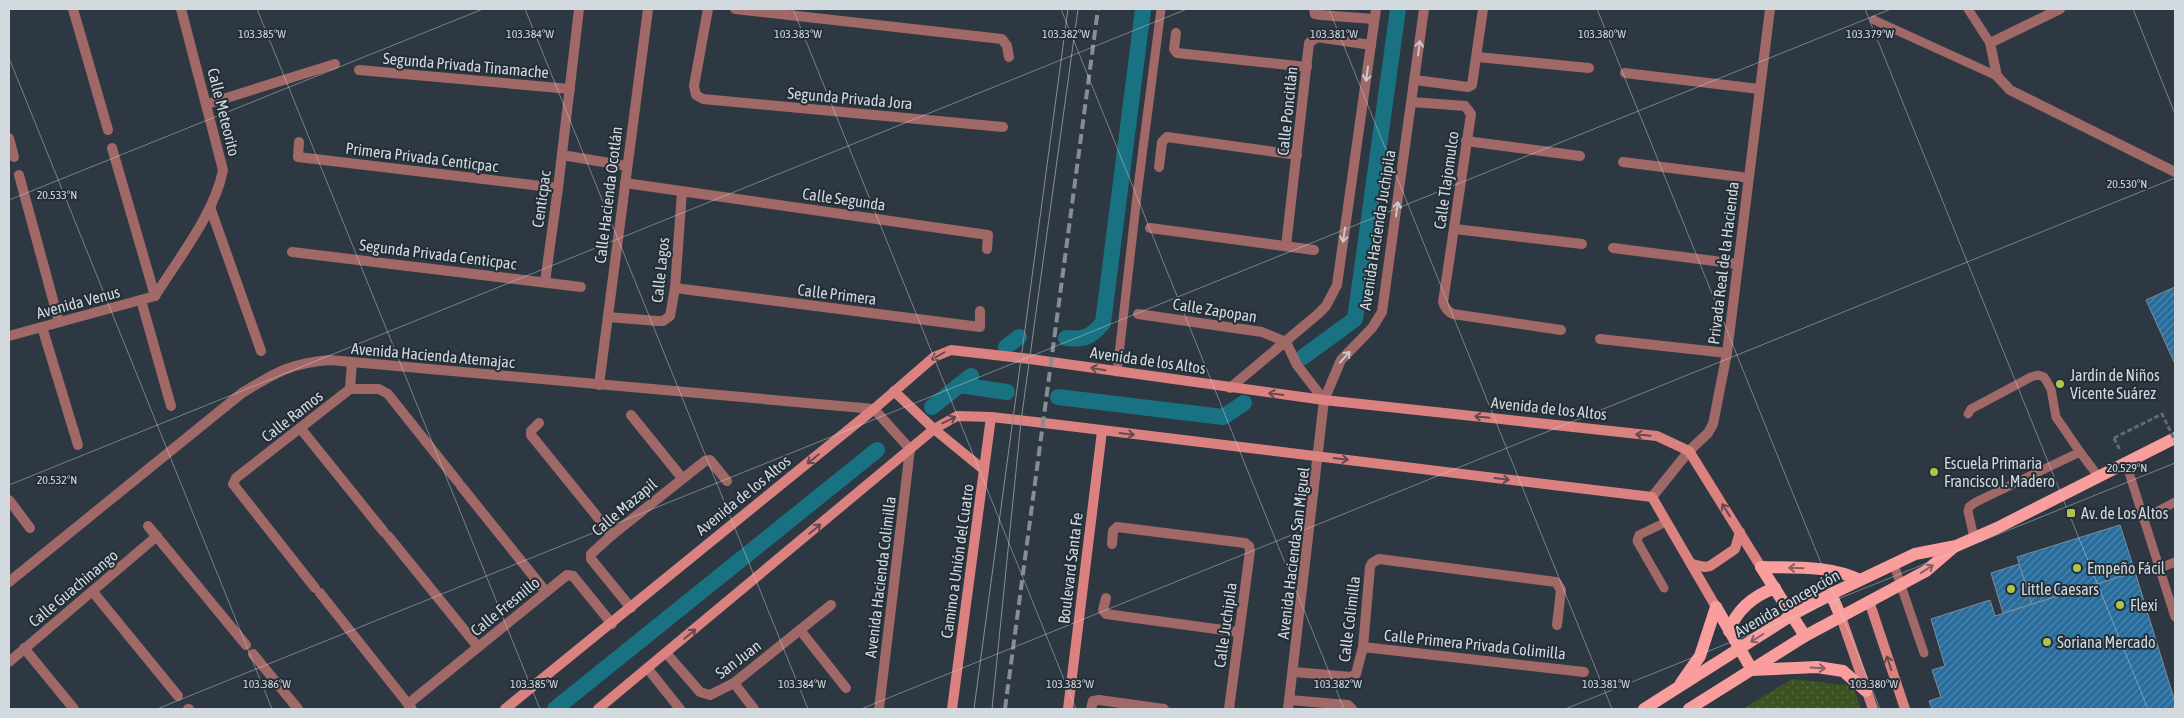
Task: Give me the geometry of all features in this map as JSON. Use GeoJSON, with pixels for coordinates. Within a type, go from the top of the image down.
{"type":"FeatureCollection","features":[{"type":"Feature","properties":{"kind":"main road","name":"Avenida Concepción"},"geometry":{"type":"LineString","coordinates":[[1644,709],[1792,615],[1831,594],[1915,554],[1956,546],[1997,528],[2098,476],[2175,440]]}},
{"type":"Feature","properties":{"kind":"main road","name":"Avenida Concepción"},"geometry":{"type":"LineString","coordinates":[[1689,709],[1805,636],[1926,571],[1956,546]]}},
{"type":"Feature","properties":{"kind":"main road"},"geometry":{"type":"LineString","coordinates":[[1761,567],[1827,569],[1846,573],[1860,580],[1869,601]]}},
{"type":"Feature","properties":{"kind":"main road"},"geometry":{"type":"LineString","coordinates":[[1761,567],[1805,636]]}},
{"type":"Feature","properties":{"kind":"main road"},"geometry":{"type":"LineString","coordinates":[[1729,631],[1734,617],[1747,604],[1760,593],[1775,588]]}},
{"type":"Feature","properties":{"kind":"main road"},"geometry":{"type":"LineString","coordinates":[[1831,594],[1841,617]]}},
{"type":"Feature","properties":{"kind":"main road"},"geometry":{"type":"LineString","coordinates":[[1716,607],[1752,670],[1817,667],[1843,671],[1866,691]]}},
{"type":"Feature","properties":{"kind":"main road"},"geometry":{"type":"LineString","coordinates":[[1677,688],[1700,656],[1716,607]]}},
{"type":"Feature","properties":{"kind":"street"},"geometry":{"type":"LineString","coordinates":[[73,9],[108,130]]}},
{"type":"Feature","properties":{"kind":"street"},"geometry":{"type":"LineString","coordinates":[[562,155],[580,9]]}},
{"type":"Feature","properties":{"kind":"street","name":"Calle Hacienda Ocotlán"},"geometry":{"type":"LineString","coordinates":[[598,385],[648,9]]}},
{"type":"Feature","properties":{"kind":"street","name":"Segunda Privada Jora"},"geometry":{"type":"LineString","coordinates":[[708,9],[694,86],[696,95],[712,100],[1003,128]]}},
{"type":"Feature","properties":{"kind":"street"},"geometry":{"type":"LineString","coordinates":[[734,9],[1002,38],[1007,46],[1009,56]]}},
{"type":"Feature","properties":{"kind":"street","name":"Avenida Hacienda Juchipila"},"geometry":{"type":"LineString","coordinates":[[1324,400],[1341,360],[1372,328],[1382,312],[1424,9]]}},
{"type":"Feature","properties":{"kind":"street"},"geometry":{"type":"LineString","coordinates":[[1415,80],[1472,86],[1483,9]]}},
{"type":"Feature","properties":{"kind":"street","name":"Privada Real de la Hacienda"},"geometry":{"type":"LineString","coordinates":[[1652,497],[1689,451],[1702,440],[1713,424],[1728,353],[1770,9]]}},
{"type":"Feature","properties":{"kind":"street"},"geometry":{"type":"LineString","coordinates":[[2060,9],[1990,43],[1997,76],[2010,90],[2175,172]]}},
{"type":"Feature","properties":{"kind":"street","name":"Calle Meteorito"},"geometry":{"type":"LineString","coordinates":[[155,296],[210,207],[223,170],[184,10]]}},
{"type":"Feature","properties":{"kind":"street"},"geometry":{"type":"LineString","coordinates":[[1315,11],[1375,14]]}},
{"type":"Feature","properties":{"kind":"street","name":"Avenida Hacienda Juchipila"},"geometry":{"type":"LineString","coordinates":[[1230,388],[1326,306],[1337,285],[1375,14]]}},
{"type":"Feature","properties":{"kind":"street"},"geometry":{"type":"LineString","coordinates":[[1176,33],[1174,49],[1177,53],[1307,67]]}},
{"type":"Feature","properties":{"kind":"street","name":"Calle Poncitlán"},"geometry":{"type":"LineString","coordinates":[[1286,246],[1309,43],[1317,37],[1371,45]]}},
{"type":"Feature","properties":{"kind":"street"},"geometry":{"type":"LineString","coordinates":[[1477,57],[1589,68]]}},
{"type":"Feature","properties":{"kind":"street"},"geometry":{"type":"LineString","coordinates":[[208,104],[335,64]]}},
{"type":"Feature","properties":{"kind":"street","name":"Segunda Privada Tinamache"},"geometry":{"type":"LineString","coordinates":[[359,70],[570,89]]}},
{"type":"Feature","properties":{"kind":"street"},"geometry":{"type":"LineString","coordinates":[[1625,73],[1759,89]]}},
{"type":"Feature","properties":{"kind":"street","name":"Calle Tlajomulco"},"geometry":{"type":"LineString","coordinates":[[1412,102],[1468,108],[1471,117],[1443,302],[1448,312],[1561,330]]}},
{"type":"Feature","properties":{"kind":"street"},"geometry":{"type":"LineString","coordinates":[[9,138],[14,157]]}},
{"type":"Feature","properties":{"kind":"street"},"geometry":{"type":"LineString","coordinates":[[1159,167],[1162,142],[1167,138],[1297,155]]}},
{"type":"Feature","properties":{"kind":"street"},"geometry":{"type":"LineString","coordinates":[[1466,141],[1580,156]]}},
{"type":"Feature","properties":{"kind":"street","name":"Primera Privada Centicpac"},"geometry":{"type":"LineString","coordinates":[[299,142],[298,157],[558,188]]}},
{"type":"Feature","properties":{"kind":"street"},"geometry":{"type":"LineString","coordinates":[[112,148],[155,296]]}},
{"type":"Feature","properties":{"kind":"street","name":"Centicpac"},"geometry":{"type":"LineString","coordinates":[[545,282],[562,155],[627,166]]}},
{"type":"Feature","properties":{"kind":"street"},"geometry":{"type":"LineString","coordinates":[[1623,162],[1749,178]]}},
{"type":"Feature","properties":{"kind":"street"},"geometry":{"type":"LineString","coordinates":[[19,174],[59,322]]}},
{"type":"Feature","properties":{"kind":"street"},"geometry":{"type":"LineString","coordinates":[[625,183],[682,192]]}},
{"type":"Feature","properties":{"kind":"street","name":"Calle Segunda"},"geometry":{"type":"LineString","coordinates":[[682,192],[988,235],[987,249]]}},
{"type":"Feature","properties":{"kind":"street","name":"Calle Lagos"},"geometry":{"type":"LineString","coordinates":[[608,317],[663,321],[670,316],[676,288],[682,192]]}},
{"type":"Feature","properties":{"kind":"street"},"geometry":{"type":"LineString","coordinates":[[210,207],[261,351]]}},
{"type":"Feature","properties":{"kind":"street"},"geometry":{"type":"LineString","coordinates":[[1150,228],[1314,250]]}},
{"type":"Feature","properties":{"kind":"street"},"geometry":{"type":"LineString","coordinates":[[1455,229],[1582,244]]}},
{"type":"Feature","properties":{"kind":"street"},"geometry":{"type":"LineString","coordinates":[[1613,248],[1738,264]]}},
{"type":"Feature","properties":{"kind":"street","name":"Segunda Privada Centicpac"},"geometry":{"type":"LineString","coordinates":[[292,252],[545,282],[581,288]]}},
{"type":"Feature","properties":{"kind":"street","name":"Calle Primera"},"geometry":{"type":"LineString","coordinates":[[676,288],[980,327],[980,311]]}},
{"type":"Feature","properties":{"kind":"street","name":"Avenida Venus"},"geometry":{"type":"LineString","coordinates":[[9,336],[155,296]]}},
{"type":"Feature","properties":{"kind":"street"},"geometry":{"type":"LineString","coordinates":[[141,300],[171,406]]}},
{"type":"Feature","properties":{"kind":"street","name":"Calle Zapopan"},"geometry":{"type":"LineString","coordinates":[[1138,314],[1262,332],[1286,342]]}},
{"type":"Feature","properties":{"kind":"street"},"geometry":{"type":"LineString","coordinates":[[42,327],[78,445]]}},
{"type":"Feature","properties":{"kind":"street"},"geometry":{"type":"LineString","coordinates":[[1600,339],[1728,353]]}},
{"type":"Feature","properties":{"kind":"street"},"geometry":{"type":"LineString","coordinates":[[1286,342],[1297,365],[1324,400]]}},
{"type":"Feature","properties":{"kind":"street","name":"Avenida de los Altos"},"geometry":{"type":"LineString","coordinates":[[506,709],[874,409],[934,356],[951,350],[1030,359],[1324,400],[1657,436],[1689,451]]}},
{"type":"Feature","properties":{"kind":"street","name":"Avenida Hacienda Atemajac"},"geometry":{"type":"LineString","coordinates":[[9,582],[249,389],[285,368],[306,362],[330,360],[874,409]]}},
{"type":"Feature","properties":{"kind":"street"},"geometry":{"type":"LineString","coordinates":[[352,362],[350,389],[379,389],[388,394],[546,592]]}},
{"type":"Feature","properties":{"kind":"street","name":"Calle Ramos"},"geometry":{"type":"LineString","coordinates":[[350,389],[236,478],[233,484],[410,706]]}},
{"type":"Feature","properties":{"kind":"street"},"geometry":{"type":"LineString","coordinates":[[894,392],[934,429],[984,470]]}},
{"type":"Feature","properties":{"kind":"street","name":"Avenida Hacienda San Miguel"},"geometry":{"type":"LineString","coordinates":[[1289,705],[1319,457],[1324,400]]}},
{"type":"Feature","properties":{"kind":"street"},"geometry":{"type":"LineString","coordinates":[[874,409],[910,449]]}},
{"type":"Feature","properties":{"kind":"street"},"geometry":{"type":"LineString","coordinates":[[631,415],[682,478]]}},
{"type":"Feature","properties":{"kind":"street"},"geometry":{"type":"LineString","coordinates":[[598,709],[667,654],[934,429],[957,416],[991,417],[1652,497],[1716,607]]}},
{"type":"Feature","properties":{"kind":"street","name":"Camino a Unión del Cuatro"},"geometry":{"type":"LineString","coordinates":[[952,709],[991,417]]}},
{"type":"Feature","properties":{"kind":"street"},"geometry":{"type":"LineString","coordinates":[[539,423],[531,431],[531,435],[612,534]]}},
{"type":"Feature","properties":{"kind":"street"},"geometry":{"type":"LineString","coordinates":[[301,429],[478,647]]}},
{"type":"Feature","properties":{"kind":"street","name":"Boulevard Santa Fe"},"geometry":{"type":"LineString","coordinates":[[1068,709],[1102,431]]}},
{"type":"Feature","properties":{"kind":"street","name":"Avenida Hacienda Colimilla"},"geometry":{"type":"LineString","coordinates":[[879,709],[910,449]]}},
{"type":"Feature","properties":{"kind":"street"},"geometry":{"type":"LineString","coordinates":[[1689,451],[1761,567]]}},
{"type":"Feature","properties":{"kind":"street","name":"Calle Mazapil"},"geometry":{"type":"LineString","coordinates":[[631,608],[590,557],[612,534],[704,461],[710,460],[727,481]]}},
{"type":"Feature","properties":{"kind":"street"},"geometry":{"type":"LineString","coordinates":[[9,500],[30,528]]}},
{"type":"Feature","properties":{"kind":"street"},"geometry":{"type":"LineString","coordinates":[[148,526],[246,645]]}},
{"type":"Feature","properties":{"kind":"street","name":"Calle Juchipila"},"geometry":{"type":"LineString","coordinates":[[1112,544],[1113,530],[1117,527],[1245,543],[1249,546],[1250,551],[1229,709]]}},
{"type":"Feature","properties":{"kind":"street"},"geometry":{"type":"LineString","coordinates":[[1691,564],[1705,567],[1710,566],[1735,549],[1740,532]]}},
{"type":"Feature","properties":{"kind":"street","name":"Calle Guachinango"},"geometry":{"type":"LineString","coordinates":[[9,662],[157,536]]}},
{"type":"Feature","properties":{"kind":"street","name":"Calle Colimilla"},"geometry":{"type":"LineString","coordinates":[[1294,672],[1355,676],[1363,647],[1372,563],[1378,559],[1556,582],[1562,590],[1556,625]]}},
{"type":"Feature","properties":{"kind":"street","name":"Calle Fresnillo"},"geometry":{"type":"LineString","coordinates":[[410,706],[564,576],[570,574],[612,624]]}},
{"type":"Feature","properties":{"kind":"street"},"geometry":{"type":"LineString","coordinates":[[93,592],[178,696]]}},
{"type":"Feature","properties":{"kind":"street"},"geometry":{"type":"LineString","coordinates":[[1106,598],[1103,610],[1106,614],[1238,632]]}},
{"type":"Feature","properties":{"kind":"street"},"geometry":{"type":"LineString","coordinates":[[1869,601],[1904,709]]}},
{"type":"Feature","properties":{"kind":"street","name":"San Juan"},"geometry":{"type":"LineString","coordinates":[[667,654],[703,694],[714,694],[734,683],[831,605]]}},
{"type":"Feature","properties":{"kind":"street"},"geometry":{"type":"LineString","coordinates":[[1841,617],[1873,709]]}},
{"type":"Feature","properties":{"kind":"street"},"geometry":{"type":"LineString","coordinates":[[800,630],[846,688]]}},
{"type":"Feature","properties":{"kind":"street","name":"Calle Primera Privada Colimilla"},"geometry":{"type":"LineString","coordinates":[[1363,647],[1584,672]]}},
{"type":"Feature","properties":{"kind":"street"},"geometry":{"type":"LineString","coordinates":[[24,648],[74,709]]}},
{"type":"Feature","properties":{"kind":"street"},"geometry":{"type":"LineString","coordinates":[[253,654],[298,709]]}},
{"type":"Feature","properties":{"kind":"street"},"geometry":{"type":"LineString","coordinates":[[648,669],[680,709]]}},
{"type":"Feature","properties":{"kind":"street"},"geometry":{"type":"LineString","coordinates":[[734,683],[754,709]]}},
{"type":"Feature","properties":{"kind":"street"},"geometry":{"type":"LineString","coordinates":[[1091,709],[1093,701],[1098,700],[1164,709]]}},
{"type":"Feature","properties":{"kind":"street"},"geometry":{"type":"LineString","coordinates":[[1289,705],[1348,704],[1352,708]]}},
{"type":"Feature","properties":{"kind":"lane"},"geometry":{"type":"LineString","coordinates":[[1117,372],[1138,186],[1161,9]]}},
{"type":"Feature","properties":{"kind":"lane"},"geometry":{"type":"LineString","coordinates":[[1968,9],[1990,43]]}},
{"type":"Feature","properties":{"kind":"lane"},"geometry":{"type":"LineString","coordinates":[[1874,20],[1997,76]]}},
{"type":"Feature","properties":{"kind":"lane"},"geometry":{"type":"LineString","coordinates":[[1968,414],[1971,409],[2031,377],[2038,375],[2044,377],[2051,389],[2056,417],[2098,476]]}},
{"type":"Feature","properties":{"kind":"lane"},"geometry":{"type":"LineString","coordinates":[[1974,538],[1968,511],[1972,504],[2080,452]]}},
{"type":"Feature","properties":{"kind":"lane"},"geometry":{"type":"LineString","coordinates":[[2126,463],[2175,617]]}},
{"type":"Feature","properties":{"kind":"lane"},"geometry":{"type":"LineString","coordinates":[[2143,519],[2175,502]]}},
{"type":"Feature","properties":{"kind":"lane"},"geometry":{"type":"LineString","coordinates":[[1664,588],[1637,541],[1640,535],[1666,522]]}},
{"type":"Feature","properties":{"kind":"lane"},"geometry":{"type":"LineString","coordinates":[[2160,568],[2175,562]]}},
{"type":"Feature","properties":{"kind":"lane"},"geometry":{"type":"LineString","coordinates":[[1894,565],[1924,653]]}},
{"type":"Feature","properties":{"kind":"path"},"geometry":{"type":"LineString","coordinates":[[2114,438],[2162,414],[2175,440]]}},
{"type":"Feature","properties":{"kind":"green space"},"geometry":{"type":"Polygon","coordinates":[[[1792,679],[1853,686],[1861,709],[1743,709],[1792,679]]]}},
{"type":"Feature","properties":{"kind":"building"},"geometry":{"type":"Polygon","coordinates":[[[2175,287],[2175,364],[2146,300],[2175,287]]]}},
{"type":"Feature","properties":{"kind":"building","name":"Empeño Fácil"},"geometry":{"type":"Polygon","coordinates":[[[2120,525],[2135,572],[2032,604],[2017,557],[2120,525]]]}},
{"type":"Feature","properties":{"kind":"building","name":"Little Caesars"},"geometry":{"type":"Polygon","coordinates":[[[2019,564],[2032,604],[2003,613],[1991,573],[2019,564]]]}},
{"type":"Feature","properties":{"kind":"building","name":"Soriana Mercado"},"geometry":{"type":"Polygon","coordinates":[[[2135,572],[2175,702],[2175,709],[1932,709],[1929,701],[1941,697],[1932,670],[1945,666],[1931,619],[1990,600],[1995,616],[2135,572]]]}},
{"type":"Feature","properties":{"kind":"waterway"},"geometry":{"type":"LineString","coordinates":[[1066,338],[1087,337],[1095,332],[1103,323],[1143,9]]}},
{"type":"Feature","properties":{"kind":"waterway"},"geometry":{"type":"LineString","coordinates":[[1303,357],[1355,319],[1398,9]]}},
{"type":"Feature","properties":{"kind":"waterway"},"geometry":{"type":"LineString","coordinates":[[1006,347],[1019,337]]}},
{"type":"Feature","properties":{"kind":"waterway"},"geometry":{"type":"LineString","coordinates":[[932,407],[971,376]]}},
{"type":"Feature","properties":{"kind":"waterway"},"geometry":{"type":"LineString","coordinates":[[959,385],[1007,392]]}},
{"type":"Feature","properties":{"kind":"waterway"},"geometry":{"type":"LineString","coordinates":[[1058,397],[1223,417],[1244,403]]}},
{"type":"Feature","properties":{"kind":"waterway"},"geometry":{"type":"LineString","coordinates":[[555,709],[877,450]]}},
{"type":"Feature","properties":{"kind":"tram line"},"geometry":{"type":"LineString","coordinates":[[974,709],[1068,9]]}},
{"type":"Feature","properties":{"kind":"tram line"},"geometry":{"type":"LineString","coordinates":[[992,709],[1021,421],[1078,9]]}},
{"type":"Feature","properties":{"kind":"railway"},"geometry":{"type":"LineString","coordinates":[[1005,709],[1098,9]]}},
{"type":"Feature","properties":{"kind":"place","name":"Jardín de Niños Vicente Suárez"},"geometry":{"type":"Point","coordinates":[2060,384]}},
{"type":"Feature","properties":{"kind":"place","name":"Escuela Primaria Francisco I. Madero"},"geometry":{"type":"Point","coordinates":[1934,472]}},
{"type":"Feature","properties":{"kind":"place","name":"Av. de Los Altos"},"geometry":{"type":"Point","coordinates":[2071,513]}},
{"type":"Feature","properties":{"kind":"place","name":"Empeño Fácil"},"geometry":{"type":"Point","coordinates":[2077,568]}},
{"type":"Feature","properties":{"kind":"place","name":"Little Caesars"},"geometry":{"type":"Point","coordinates":[2011,589]}},
{"type":"Feature","properties":{"kind":"place","name":"Flexi"},"geometry":{"type":"Point","coordinates":[2120,605]}},
{"type":"Feature","properties":{"kind":"place","name":"Soriana Mercado"},"geometry":{"type":"Point","coordinates":[2047,642]}}]}
